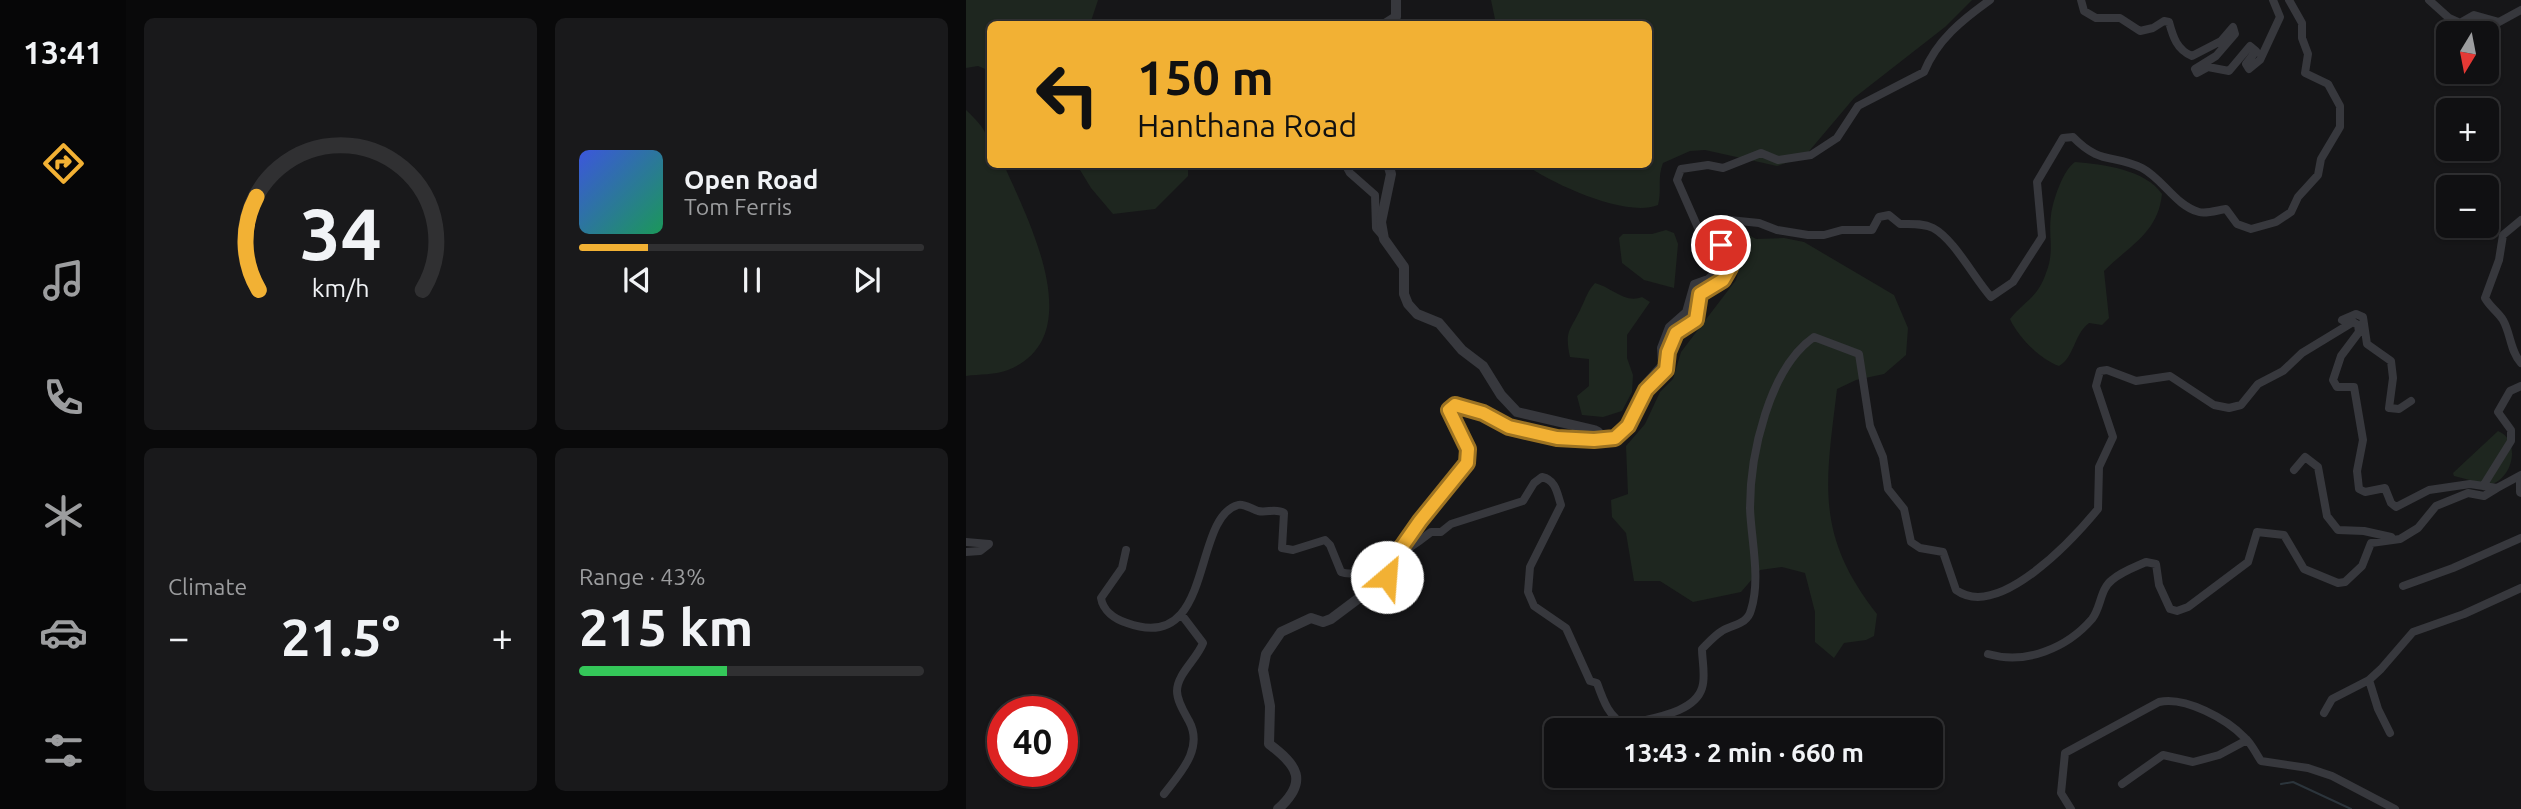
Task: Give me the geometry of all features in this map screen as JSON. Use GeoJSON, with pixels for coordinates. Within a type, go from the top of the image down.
{"type":"FeatureCollection","features":[{"type":"Feature","properties":{"kind":"street"},"geometry":{"type":"LineString","coordinates":[[1388,21],[1398,11],[1396,0]]}},
{"type":"Feature","properties":{"kind":"street"},"geometry":{"type":"LineString","coordinates":[[1646,390],[1645,384],[1662,365],[1661,348],[1669,327],[1686,312],[1694,284],[1708,279],[1717,271],[1677,180],[1681,169],[1708,165],[1723,168],[1761,153],[1778,160],[1811,155],[1837,138],[1858,106],[1924,72],[1933,49],[1966,16],[1990,0]]}},
{"type":"Feature","properties":{"kind":"street"},"geometry":{"type":"LineString","coordinates":[[2081,0],[2084,11],[2096,18],[2120,18],[2140,31],[2153,28],[2164,21],[2169,22],[2174,39],[2183,52],[2192,56],[2221,41],[2233,27],[2235,34],[2216,56],[2195,69],[2197,73],[2208,67],[2229,71],[2250,47],[2256,51],[2246,64],[2249,69],[2260,60],[2280,17],[2273,0]]}},
{"type":"Feature","properties":{"kind":"street"},"geometry":{"type":"LineString","coordinates":[[1278,809],[1295,789],[1297,778],[1290,759],[1269,744],[1270,706],[1263,670],[1266,654],[1281,632],[1311,618],[1323,622],[1331,619],[1387,577],[1399,551],[1467,463],[1468,449],[1450,415],[1449,410],[1455,405],[1483,413],[1509,427],[1557,438],[1615,438],[1628,426],[1646,390],[1666,370],[1668,352],[1676,333],[1696,320],[1700,294],[1723,280],[1730,268],[1721,245],[1721,227],[1729,220],[1759,223],[1777,230],[1808,235],[1824,235],[1842,230],[1872,230],[1879,216],[1889,215],[1900,225],[1919,224],[1933,228],[1945,238],[1991,297],[2013,282],[2042,237],[2037,181],[2063,138],[2073,137],[2095,156],[2143,169],[2201,213],[2226,209],[2237,224],[2251,229],[2276,222],[2291,212],[2298,197],[2318,175],[2321,159],[2340,127],[2340,106],[2328,84],[2305,73],[2308,54],[2302,38],[2302,23],[2289,0]]}},
{"type":"Feature","properties":{"kind":"street"},"geometry":{"type":"LineString","coordinates":[[2429,0],[2449,18],[2460,23],[2474,15],[2498,22],[2521,10]]}},
{"type":"Feature","properties":{"kind":"street"},"geometry":{"type":"LineString","coordinates":[[1347,168],[1375,195],[1376,228],[1404,267],[1404,294],[1408,304],[1417,313],[1439,323],[1462,349],[1483,366],[1501,395],[1517,412],[1594,430],[1598,432],[1594,440]]}},
{"type":"Feature","properties":{"kind":"street"},"geometry":{"type":"LineString","coordinates":[[1384,239],[1381,222],[1391,174],[1389,168]]}},
{"type":"Feature","properties":{"kind":"street"},"geometry":{"type":"LineString","coordinates":[[2521,220],[2503,235],[2499,260],[2485,298],[2502,317],[2515,357],[2521,363]]}},
{"type":"Feature","properties":{"kind":"street"},"geometry":{"type":"LineString","coordinates":[[2411,401],[2399,409],[2389,408],[2393,378],[2391,361],[2367,344],[2363,317],[2356,314],[2342,320],[2358,325],[2359,332],[2341,356],[2333,380],[2337,387],[2354,387],[2357,391],[2362,440],[2357,471],[2359,489],[2364,492],[2385,488],[2390,503],[2396,507],[2429,490],[2470,484],[2497,488]]}},
{"type":"Feature","properties":{"kind":"street"},"geometry":{"type":"LineString","coordinates":[[1126,550],[1122,568],[1101,598],[1108,612],[1128,624],[1150,629],[1167,626],[1181,614],[1198,582],[1213,534],[1227,513],[1241,504],[1261,512],[1284,513],[1282,548],[1293,550],[1325,540],[1331,545],[1341,572],[1357,575],[1380,566],[1431,532],[1441,532],[1451,524],[1523,501],[1534,483],[1542,477],[1549,478],[1555,484],[1561,505],[1530,567],[1528,592],[1534,606],[1566,628],[1590,681],[1597,683],[1609,711],[1618,722],[1626,725],[1687,706],[1697,698],[1703,686],[1702,649],[1722,631],[1743,623],[1751,611],[1752,471],[1757,444],[1788,362],[1815,337],[1859,354],[1870,426],[1883,457],[1888,489],[1904,509],[1912,542],[1920,548],[1943,552],[1956,590],[1966,596],[1982,596],[2018,584],[2045,565],[2098,509],[2099,467],[2113,437],[2108,414],[2096,386],[2100,371],[2107,370],[2136,381],[2170,376],[2214,405],[2229,408],[2241,405],[2258,384],[2283,371],[2302,353],[2348,323]]}},
{"type":"Feature","properties":{"kind":"street"},"geometry":{"type":"LineString","coordinates":[[2483,486],[2511,441],[2511,430],[2498,412],[2510,391],[2521,386]]}},
{"type":"Feature","properties":{"kind":"street"},"geometry":{"type":"LineString","coordinates":[[2294,470],[2305,457],[2318,467],[2327,516],[2339,530],[2364,531],[2400,539]]}},
{"type":"Feature","properties":{"kind":"street"},"geometry":{"type":"LineString","coordinates":[[1988,654],[2002,658],[2042,654],[2071,637],[2093,617],[2112,580],[2146,562],[2156,564],[2159,586],[2167,605],[2177,611],[2188,607],[2248,562],[2257,531],[2287,537],[2304,569],[2338,583],[2345,582],[2362,566],[2371,543],[2400,539],[2418,527],[2436,506],[2468,493],[2484,496],[2521,475]]}},
{"type":"Feature","properties":{"kind":"street"},"geometry":{"type":"LineString","coordinates":[[2521,480],[2521,492]]}},
{"type":"Feature","properties":{"kind":"street"},"geometry":{"type":"LineString","coordinates":[[2403,586],[2453,568],[2521,538]]}},
{"type":"Feature","properties":{"kind":"street"},"geometry":{"type":"LineString","coordinates":[[966,542],[989,544],[980,551],[966,552]]}},
{"type":"Feature","properties":{"kind":"street"},"geometry":{"type":"LineString","coordinates":[[2324,713],[2332,699],[2369,680],[2413,632],[2464,614],[2521,588]]}},
{"type":"Feature","properties":{"kind":"street"},"geometry":{"type":"LineString","coordinates":[[1164,794],[1187,763],[1194,746],[1193,727],[1179,702],[1177,686],[1203,643],[1181,614]]}},
{"type":"Feature","properties":{"kind":"street"},"geometry":{"type":"LineString","coordinates":[[2369,680],[2378,709],[2390,733]]}},
{"type":"Feature","properties":{"kind":"street"},"geometry":{"type":"LineString","coordinates":[[2071,809],[2061,793],[2065,753],[2159,702],[2170,700],[2182,702],[2232,727],[2247,740],[2261,761],[2308,768],[2332,776],[2395,809]]}},
{"type":"Feature","properties":{"kind":"street"},"geometry":{"type":"LineString","coordinates":[[2122,784],[2163,755],[2193,762],[2219,755],[2247,740]]}},
{"type":"Feature","properties":{"kind":"shaded area"},"geometry":{"type":"Polygon","coordinates":[[[966,0],[1098,0],[1091,21],[987,21],[987,70],[978,66],[966,68],[966,0]]]}},
{"type":"Feature","properties":{"kind":"shaded area"},"geometry":{"type":"Polygon","coordinates":[[[1491,0],[1972,0],[1945,27],[1854,98],[1805,156],[1777,166],[1705,150],[1690,151],[1663,163],[1658,205],[1644,208],[1628,207],[1590,197],[1530,168],[1652,168],[1652,21],[1495,21],[1491,0]]]}},
{"type":"Feature","properties":{"kind":"shaded area"},"geometry":{"type":"Polygon","coordinates":[[[966,110],[986,134],[987,168],[1005,168],[1026,215],[1046,275],[1049,305],[1046,332],[1033,354],[1003,372],[966,376],[966,110]]]}},
{"type":"Feature","properties":{"kind":"shaded area"},"geometry":{"type":"Polygon","coordinates":[[[2075,162],[2098,164],[2135,174],[2146,179],[2162,194],[2155,219],[2149,229],[2104,271],[2109,318],[2102,325],[2089,323],[2080,333],[2068,357],[2059,366],[2030,347],[2010,319],[2035,294],[2042,282],[2049,265],[2050,223],[2054,202],[2063,178],[2075,162]]]}},
{"type":"Feature","properties":{"kind":"shaded area"},"geometry":{"type":"Polygon","coordinates":[[[1079,168],[1188,168],[1188,176],[1155,209],[1113,214],[1091,188],[1079,168]]]}},
{"type":"Feature","properties":{"kind":"shaded area"},"geometry":{"type":"Polygon","coordinates":[[[1733,226],[1756,239],[1784,238],[1804,242],[1894,295],[1908,328],[1906,355],[1884,374],[1856,380],[1837,389],[1828,480],[1829,506],[1843,558],[1877,614],[1874,636],[1844,643],[1834,658],[1815,642],[1815,612],[1805,573],[1782,567],[1760,570],[1741,592],[1693,602],[1660,581],[1634,581],[1626,533],[1612,517],[1611,500],[1628,494],[1626,446],[1645,424],[1660,392],[1673,379],[1681,352],[1736,280],[1739,269],[1727,240],[1733,226]]]}},
{"type":"Feature","properties":{"kind":"shaded area"},"geometry":{"type":"Polygon","coordinates":[[[1666,230],[1674,233],[1678,244],[1674,288],[1644,280],[1622,263],[1619,238],[1623,234],[1652,234],[1666,230]]]}},
{"type":"Feature","properties":{"kind":"shaded area"},"geometry":{"type":"Polygon","coordinates":[[[1595,283],[1624,297],[1642,297],[1650,302],[1627,335],[1627,358],[1633,375],[1632,392],[1622,411],[1603,417],[1582,415],[1577,396],[1589,386],[1589,359],[1570,357],[1568,341],[1572,326],[1595,283]]]}},
{"type":"Feature","properties":{"kind":"shaded area"},"geometry":{"type":"Polygon","coordinates":[[[2498,431],[2510,442],[2512,450],[2512,459],[2504,475],[2489,485],[2454,476],[2453,473],[2498,431]]]}},
{"type":"Feature","properties":{"kind":"waterway"},"geometry":{"type":"LineString","coordinates":[[2281,784],[2293,782],[2351,809]]}},
{"type":"Feature","properties":{"kind":"route"},"geometry":{"type":"LineString","coordinates":[[1387,577],[1399,551],[1420,521],[1456,480],[1467,463],[1468,449],[1449,410],[1455,405],[1465,406],[1509,427],[1557,438],[1615,438],[1628,426],[1646,390],[1653,386],[1666,370],[1668,352],[1676,333],[1696,320],[1700,294],[1710,291],[1723,280],[1730,268],[1721,245]]}}]}
